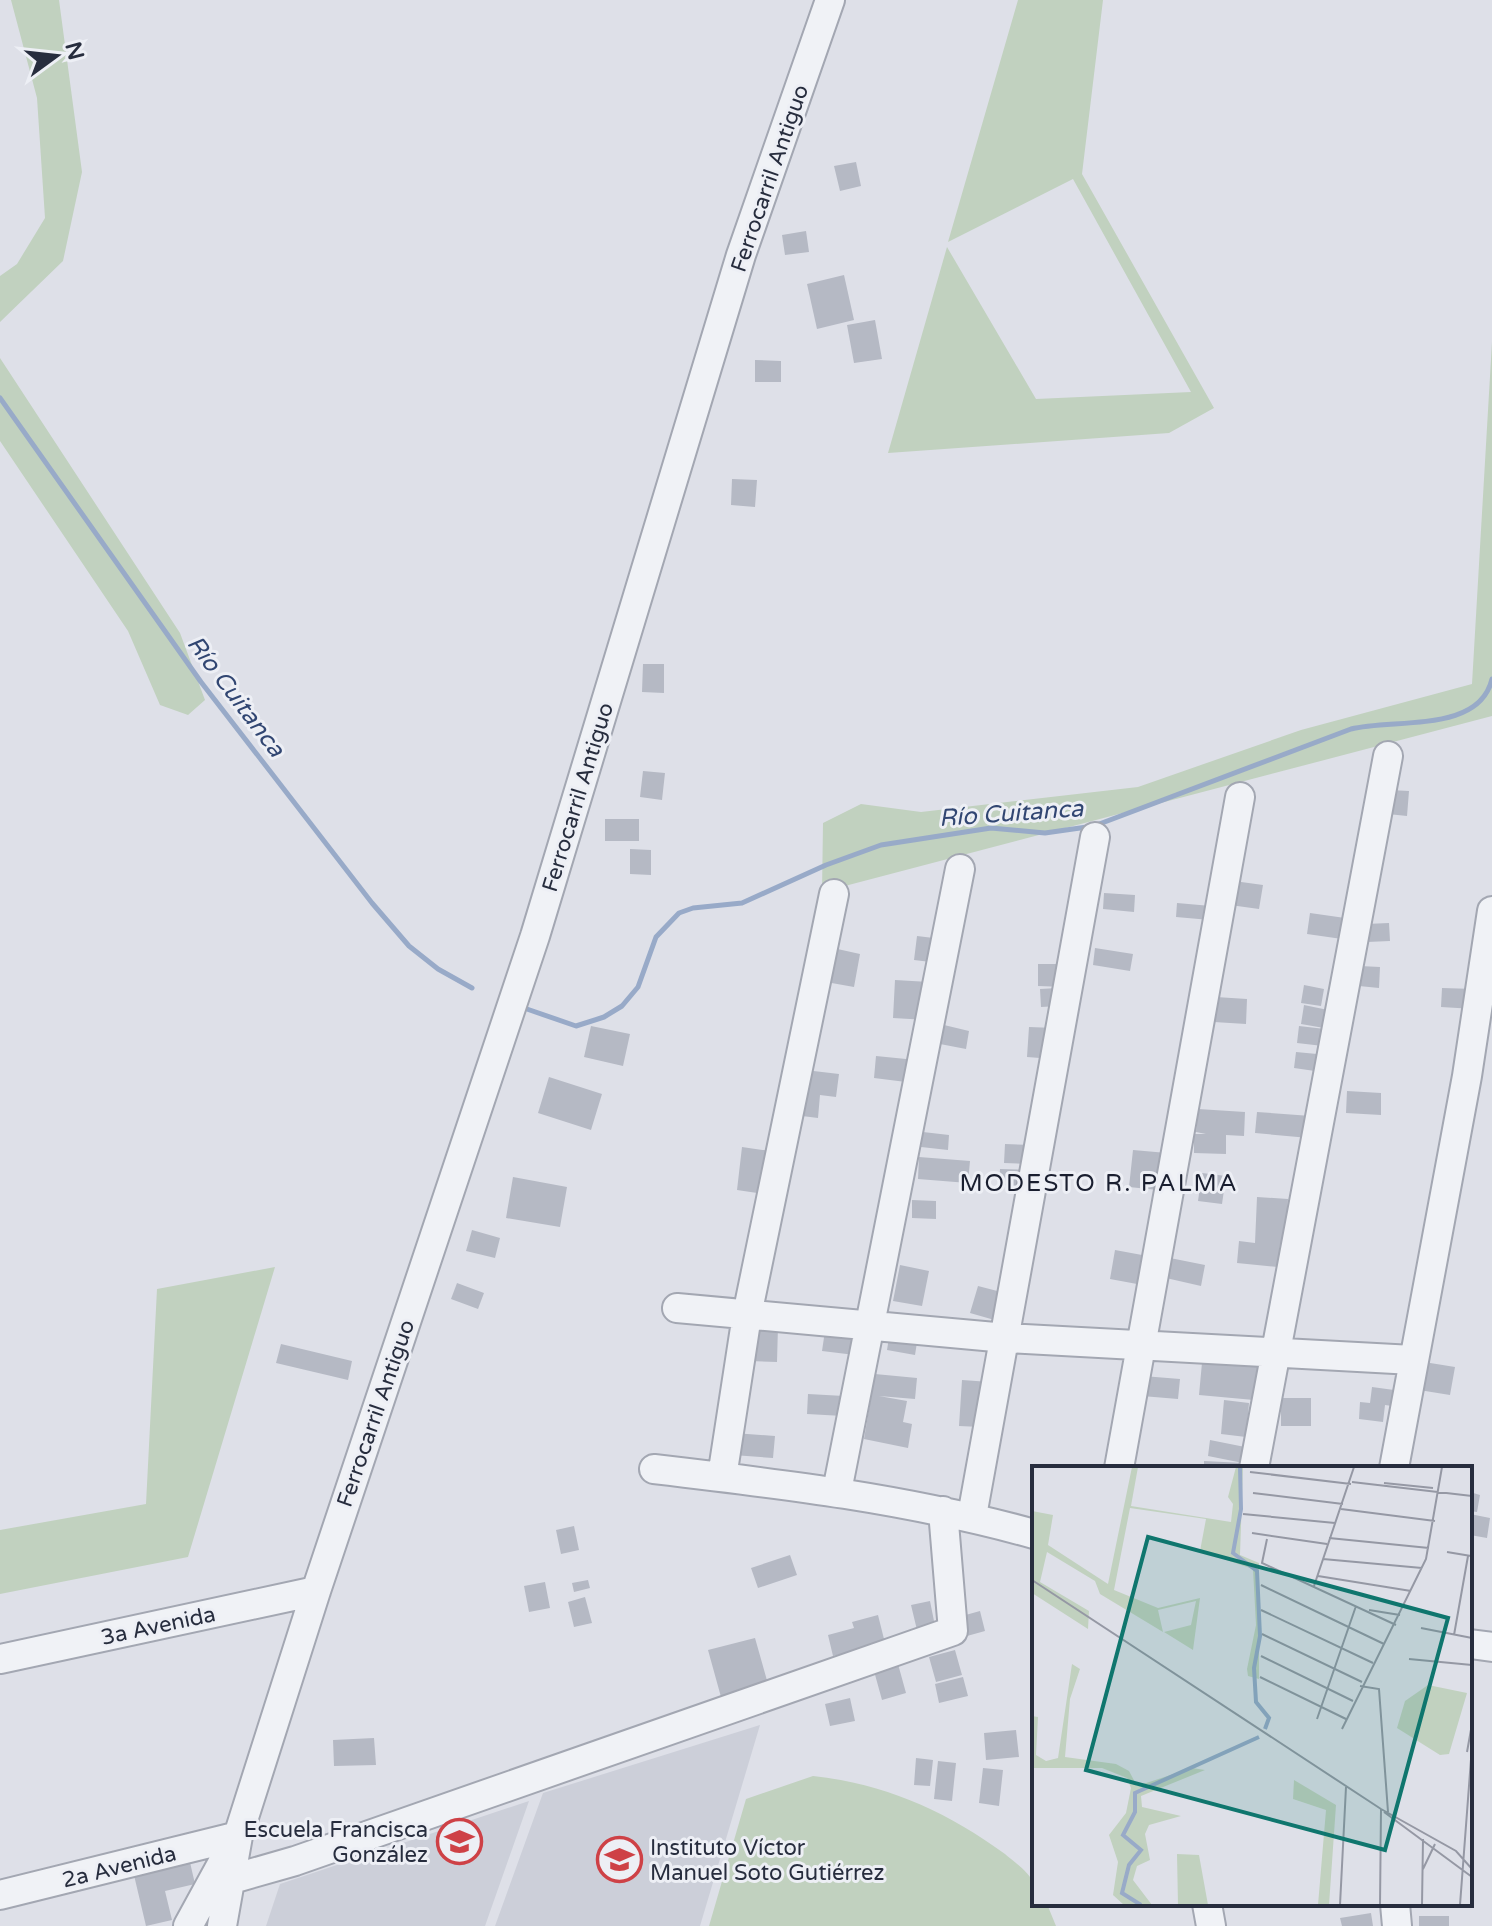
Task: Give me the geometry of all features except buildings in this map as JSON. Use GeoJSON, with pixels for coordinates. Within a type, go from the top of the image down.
{"type":"FeatureCollection","features":[{"type":"Feature","properties":{"kind":"street","name":"Ferrocarril Antiguo"},"geometry":{"type":"LineString","coordinates":[[238,1836],[316,1591],[535,936],[741,255],[830,0]]}},
{"type":"Feature","properties":{"kind":"street"},"geometry":{"type":"LineString","coordinates":[[1254,1466],[1388,756]]}},
{"type":"Feature","properties":{"kind":"street"},"geometry":{"type":"LineString","coordinates":[[1119,1466],[1240,797]]}},
{"type":"Feature","properties":{"kind":"street"},"geometry":{"type":"LineString","coordinates":[[972,1516],[1095,837]]}},
{"type":"Feature","properties":{"kind":"street"},"geometry":{"type":"LineString","coordinates":[[837,1491],[960,869]]}},
{"type":"Feature","properties":{"kind":"street"},"geometry":{"type":"LineString","coordinates":[[722,1477],[747,1315],[834,894]]}},
{"type":"Feature","properties":{"kind":"street"},"geometry":{"type":"LineString","coordinates":[[1394,1466],[1413,1360],[1480,1078],[1492,911]]}},
{"type":"Feature","properties":{"kind":"street"},"geometry":{"type":"LineString","coordinates":[[677,1308],[870,1327],[1143,1348],[1413,1360]]}},
{"type":"Feature","properties":{"kind":"street"},"geometry":{"type":"LineString","coordinates":[[1406,1397],[1413,1466]]}},
{"type":"Feature","properties":{"kind":"street"},"geometry":{"type":"LineString","coordinates":[[654,1469],[837,1491],[972,1516],[1032,1533]]}},
{"type":"Feature","properties":{"kind":"street"},"geometry":{"type":"LineString","coordinates":[[232,1879],[295,1861],[953,1631],[943,1511]]}},
{"type":"Feature","properties":{"kind":"street","name":"3a Avenida"},"geometry":{"type":"LineString","coordinates":[[0,1659],[316,1591]]}},
{"type":"Feature","properties":{"kind":"street"},"geometry":{"type":"LineString","coordinates":[[1472,1644],[1492,1647]]}},
{"type":"Feature","properties":{"kind":"street"},"geometry":{"type":"LineString","coordinates":[[222,1926],[238,1836]]}},
{"type":"Feature","properties":{"kind":"street"},"geometry":{"type":"LineString","coordinates":[[188,1926],[238,1836]]}},
{"type":"Feature","properties":{"kind":"street","name":"2a Avenida"},"geometry":{"type":"LineString","coordinates":[[0,1895],[238,1836]]}},
{"type":"Feature","properties":{"kind":"street"},"geometry":{"type":"LineString","coordinates":[[1207,1906],[1211,1926]]}},
{"type":"Feature","properties":{"kind":"street"},"geometry":{"type":"LineString","coordinates":[[1395,1906],[1397,1926]]}},
{"type":"Feature","properties":{"kind":"shaded area","name":"Instituto Víctor Manuel Soto Gutiérrez"},"geometry":{"type":"Polygon","coordinates":[[[760,1725],[700,1926],[495,1926],[543,1793],[760,1725]]]}},
{"type":"Feature","properties":{"kind":"shaded area","name":"Escuela Francisca González"},"geometry":{"type":"Polygon","coordinates":[[[529,1801],[485,1926],[266,1926],[280,1884],[529,1801]]]}},
{"type":"Feature","properties":{"kind":"green space"},"geometry":{"type":"Polygon","coordinates":[[[11,0],[59,0],[82,172],[63,261],[0,322],[0,276],[17,264],[45,218],[37,98],[11,0]]]}},
{"type":"Feature","properties":{"kind":"green space"},"geometry":{"type":"Polygon","coordinates":[[[1018,0],[1103,0],[1082,174],[1214,408],[1169,433],[888,453],[947,247],[1036,399],[1191,392],[1073,179],[948,242],[1018,0]]]}},
{"type":"Feature","properties":{"kind":"green space"},"geometry":{"type":"Polygon","coordinates":[[[1492,342],[1492,716],[822,892],[823,823],[861,804],[921,812],[1138,787],[1301,730],[1472,684],[1492,342]]]}},
{"type":"Feature","properties":{"kind":"green space"},"geometry":{"type":"Polygon","coordinates":[[[0,358],[180,633],[205,700],[188,715],[160,705],[128,631],[0,441],[0,358]]]}},
{"type":"Feature","properties":{"kind":"green space"},"geometry":{"type":"Polygon","coordinates":[[[275,1267],[188,1557],[0,1594],[0,1530],[146,1504],[157,1289],[275,1267]]]}},
{"type":"Feature","properties":{"kind":"green space"},"geometry":{"type":"Polygon","coordinates":[[[813,1776],[866,1786],[914,1802],[983,1839],[1022,1868],[1032,1881],[1032,1906],[1048,1906],[1056,1926],[709,1926],[746,1799],[813,1776]]]}},
{"type":"Feature","properties":{"kind":"waterway","name":"Río Cuitanca"},"geometry":{"type":"LineString","coordinates":[[0,398],[201,682],[372,903],[409,946],[438,969],[472,988]]}},
{"type":"Feature","properties":{"kind":"waterway","name":"Río Cuitanca"},"geometry":{"type":"LineString","coordinates":[[524,1008],[576,1026],[604,1017],[622,1006],[638,987],[656,937],[679,913],[693,908],[742,903],[826,865],[881,845],[991,828],[1045,833],[1094,826],[1351,729],[1453,716],[1470,708],[1484,696],[1492,679]]}},
{"type":"Feature","properties":{"kind":"place","name":"Escuela Francisca González"},"geometry":{"type":"Point","coordinates":[459,1842]}},
{"type":"Feature","properties":{"kind":"place","name":"Instituto Víctor Manuel Soto Gutiérrez"},"geometry":{"type":"Point","coordinates":[619,1860]}},
{"type":"Feature","properties":{"kind":"district","name":"MODESTO R. PALMA"},"geometry":{"type":"Point","coordinates":[1099,1183]}}]}
